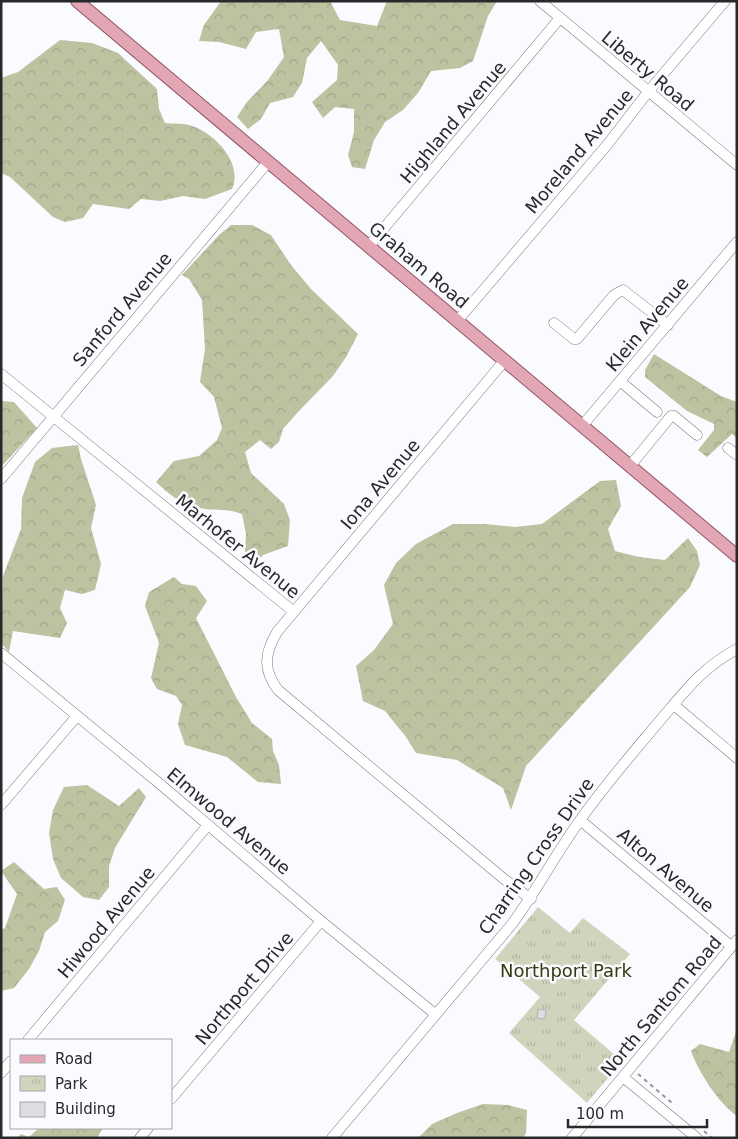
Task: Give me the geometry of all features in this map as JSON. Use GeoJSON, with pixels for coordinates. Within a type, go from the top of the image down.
{"type":"FeatureCollection","features":[{"type":"Feature","properties":{"kind":"main road","name":"Graham Road"},"geometry":{"type":"LineString","coordinates":[[77,1],[737,556]]}},
{"type":"Feature","properties":{"kind":"street","name":"Liberty Road"},"geometry":{"type":"LineString","coordinates":[[540,1],[737,165]]}},
{"type":"Feature","properties":{"kind":"street","name":"Moreland Avenue"},"geometry":{"type":"LineString","coordinates":[[458,320],[607,145],[648,92],[725,1]]}},
{"type":"Feature","properties":{"kind":"street","name":"Highland Avenue"},"geometry":{"type":"LineString","coordinates":[[369,246],[560,18]]}},
{"type":"Feature","properties":{"kind":"street","name":"Sanford Avenue"},"geometry":{"type":"LineString","coordinates":[[1,479],[268,162]]}},
{"type":"Feature","properties":{"kind":"street","name":"Klein Avenue"},"geometry":{"type":"LineString","coordinates":[[582,426],[737,242]]}},
{"type":"Feature","properties":{"kind":"street"},"geometry":{"type":"LineString","coordinates":[[554,323],[574,339],[577,338],[614,295],[623,290],[668,325]]}},
{"type":"Feature","properties":{"kind":"street","name":"Iona Avenue"},"geometry":{"type":"LineString","coordinates":[[294,612],[505,360]]}},
{"type":"Feature","properties":{"kind":"street","name":"Marhofer Avenue"},"geometry":{"type":"LineString","coordinates":[[1,374],[294,612],[269,645],[267,670],[278,690],[504,879],[531,899]]}},
{"type":"Feature","properties":{"kind":"street"},"geometry":{"type":"LineString","coordinates":[[621,382],[657,412]]}},
{"type":"Feature","properties":{"kind":"street"},"geometry":{"type":"LineString","coordinates":[[630,466],[671,416],[674,416],[697,435]]}},
{"type":"Feature","properties":{"kind":"street"},"geometry":{"type":"LineString","coordinates":[[728,448],[737,455]]}},
{"type":"Feature","properties":{"kind":"street","name":"Charring Cross Drive"},"geometry":{"type":"LineString","coordinates":[[332,1138],[512,924],[531,899],[580,820],[601,792],[706,668],[737,649]]}},
{"type":"Feature","properties":{"kind":"street","name":"Elmwood Avenue"},"geometry":{"type":"LineString","coordinates":[[1,653],[435,1014]]}},
{"type":"Feature","properties":{"kind":"street"},"geometry":{"type":"LineString","coordinates":[[674,705],[737,758]]}},
{"type":"Feature","properties":{"kind":"street"},"geometry":{"type":"LineString","coordinates":[[1,805],[77,716]]}},
{"type":"Feature","properties":{"kind":"street","name":"Alton Avenue"},"geometry":{"type":"LineString","coordinates":[[580,820],[734,943]]}},
{"type":"Feature","properties":{"kind":"street","name":"Hiwood Avenue"},"geometry":{"type":"LineString","coordinates":[[29,1039],[208,826]]}},
{"type":"Feature","properties":{"kind":"street","name":"Northport Drive"},"geometry":{"type":"LineString","coordinates":[[172,1099],[321,921]]}},
{"type":"Feature","properties":{"kind":"street","name":"North Santom Road"},"geometry":{"type":"LineString","coordinates":[[572,1138],[712,972],[734,943]]}},
{"type":"Feature","properties":{"kind":"street"},"geometry":{"type":"LineString","coordinates":[[1,1073],[10,1062]]}},
{"type":"Feature","properties":{"kind":"street"},"geometry":{"type":"LineString","coordinates":[[623,1077],[697,1138]]}},
{"type":"Feature","properties":{"kind":"green space"},"geometry":{"type":"Polygon","coordinates":[[[221,1],[330,1],[340,20],[377,26],[387,1],[497,1],[488,16],[473,61],[460,68],[431,71],[418,93],[403,110],[385,122],[374,140],[365,169],[352,167],[348,155],[354,132],[354,109],[335,107],[323,118],[312,102],[337,80],[338,65],[321,41],[307,58],[302,83],[293,97],[270,103],[261,119],[248,129],[237,117],[247,102],[268,80],[284,57],[279,29],[256,32],[246,49],[219,42],[199,41],[204,25],[221,1]]]}},
{"type":"Feature","properties":{"kind":"green space"},"geometry":{"type":"Polygon","coordinates":[[[60,40],[92,43],[118,53],[157,89],[159,109],[165,123],[186,124],[198,128],[208,134],[224,150],[234,169],[235,179],[232,189],[205,199],[183,196],[160,201],[141,199],[129,209],[93,204],[83,218],[65,222],[53,217],[10,177],[1,173],[1,78],[18,72],[60,40]]]}},
{"type":"Feature","properties":{"kind":"green space"},"geometry":{"type":"Polygon","coordinates":[[[231,225],[252,225],[271,235],[291,265],[311,289],[358,334],[333,376],[283,429],[279,442],[271,449],[260,440],[245,452],[251,473],[284,504],[290,520],[288,546],[263,555],[254,567],[245,552],[246,534],[242,514],[207,509],[184,503],[156,482],[174,461],[199,456],[217,440],[222,428],[214,397],[200,382],[205,349],[202,300],[189,279],[182,275],[219,235],[231,225]]]}},
{"type":"Feature","properties":{"kind":"green space"},"geometry":{"type":"Polygon","coordinates":[[[654,354],[721,396],[737,402],[737,438],[732,434],[707,457],[698,450],[714,430],[714,424],[687,411],[645,377],[645,370],[654,354]]]}},
{"type":"Feature","properties":{"kind":"green space"},"geometry":{"type":"Polygon","coordinates":[[[1,401],[14,402],[37,428],[1,467],[1,401]]]}},
{"type":"Feature","properties":{"kind":"green space"},"geometry":{"type":"Polygon","coordinates":[[[78,445],[96,505],[91,528],[101,564],[95,590],[82,594],[65,590],[60,608],[67,623],[60,638],[13,631],[9,652],[1,643],[3,576],[21,529],[22,498],[35,462],[52,448],[78,445]]]}},
{"type":"Feature","properties":{"kind":"green space"},"geometry":{"type":"Polygon","coordinates":[[[616,480],[621,506],[608,529],[615,551],[639,557],[665,560],[688,538],[697,551],[700,565],[690,587],[526,766],[511,810],[503,788],[457,760],[416,753],[385,711],[363,701],[356,666],[374,650],[393,624],[384,585],[396,563],[416,544],[453,524],[485,524],[515,527],[542,524],[600,481],[616,480]]]}},
{"type":"Feature","properties":{"kind":"green space"},"geometry":{"type":"Polygon","coordinates":[[[174,577],[182,584],[196,586],[207,601],[196,618],[236,697],[252,723],[272,739],[273,751],[279,765],[281,784],[258,782],[227,757],[185,745],[178,724],[182,705],[176,696],[157,689],[151,678],[159,643],[145,606],[149,592],[174,577]]]}},
{"type":"Feature","properties":{"kind":"green space"},"geometry":{"type":"Polygon","coordinates":[[[87,785],[119,806],[139,788],[146,797],[115,848],[109,866],[109,887],[99,900],[83,897],[61,878],[53,859],[49,833],[53,810],[64,787],[87,785]]]}},
{"type":"Feature","properties":{"kind":"green space"},"geometry":{"type":"Polygon","coordinates":[[[14,862],[44,889],[57,887],[65,900],[58,921],[45,932],[39,951],[29,969],[14,988],[1,991],[1,930],[5,928],[17,894],[1,871],[14,862]]]}},
{"type":"Feature","properties":{"kind":"green space","name":"Northport Park"},"geometry":{"type":"Polygon","coordinates":[[[538,907],[570,933],[583,918],[630,954],[574,1020],[622,1061],[587,1103],[509,1033],[540,997],[495,959],[538,907]]]}},
{"type":"Feature","properties":{"kind":"green space"},"geometry":{"type":"Polygon","coordinates":[[[737,1029],[737,1116],[723,1104],[710,1086],[691,1051],[700,1044],[729,1052],[737,1029]]]}},
{"type":"Feature","properties":{"kind":"green space"},"geometry":{"type":"Polygon","coordinates":[[[483,1104],[508,1105],[527,1110],[526,1133],[523,1138],[418,1138],[432,1124],[483,1104]]]}},
{"type":"Feature","properties":{"kind":"green space"},"geometry":{"type":"Polygon","coordinates":[[[38,1129],[102,1129],[97,1138],[17,1138],[21,1134],[29,1137],[38,1129]]]}},
{"type":"Feature","properties":{"kind":"building"},"geometry":{"type":"Polygon","coordinates":[[[538,1009],[546,1010],[545,1019],[537,1018],[538,1009]]]}}]}
